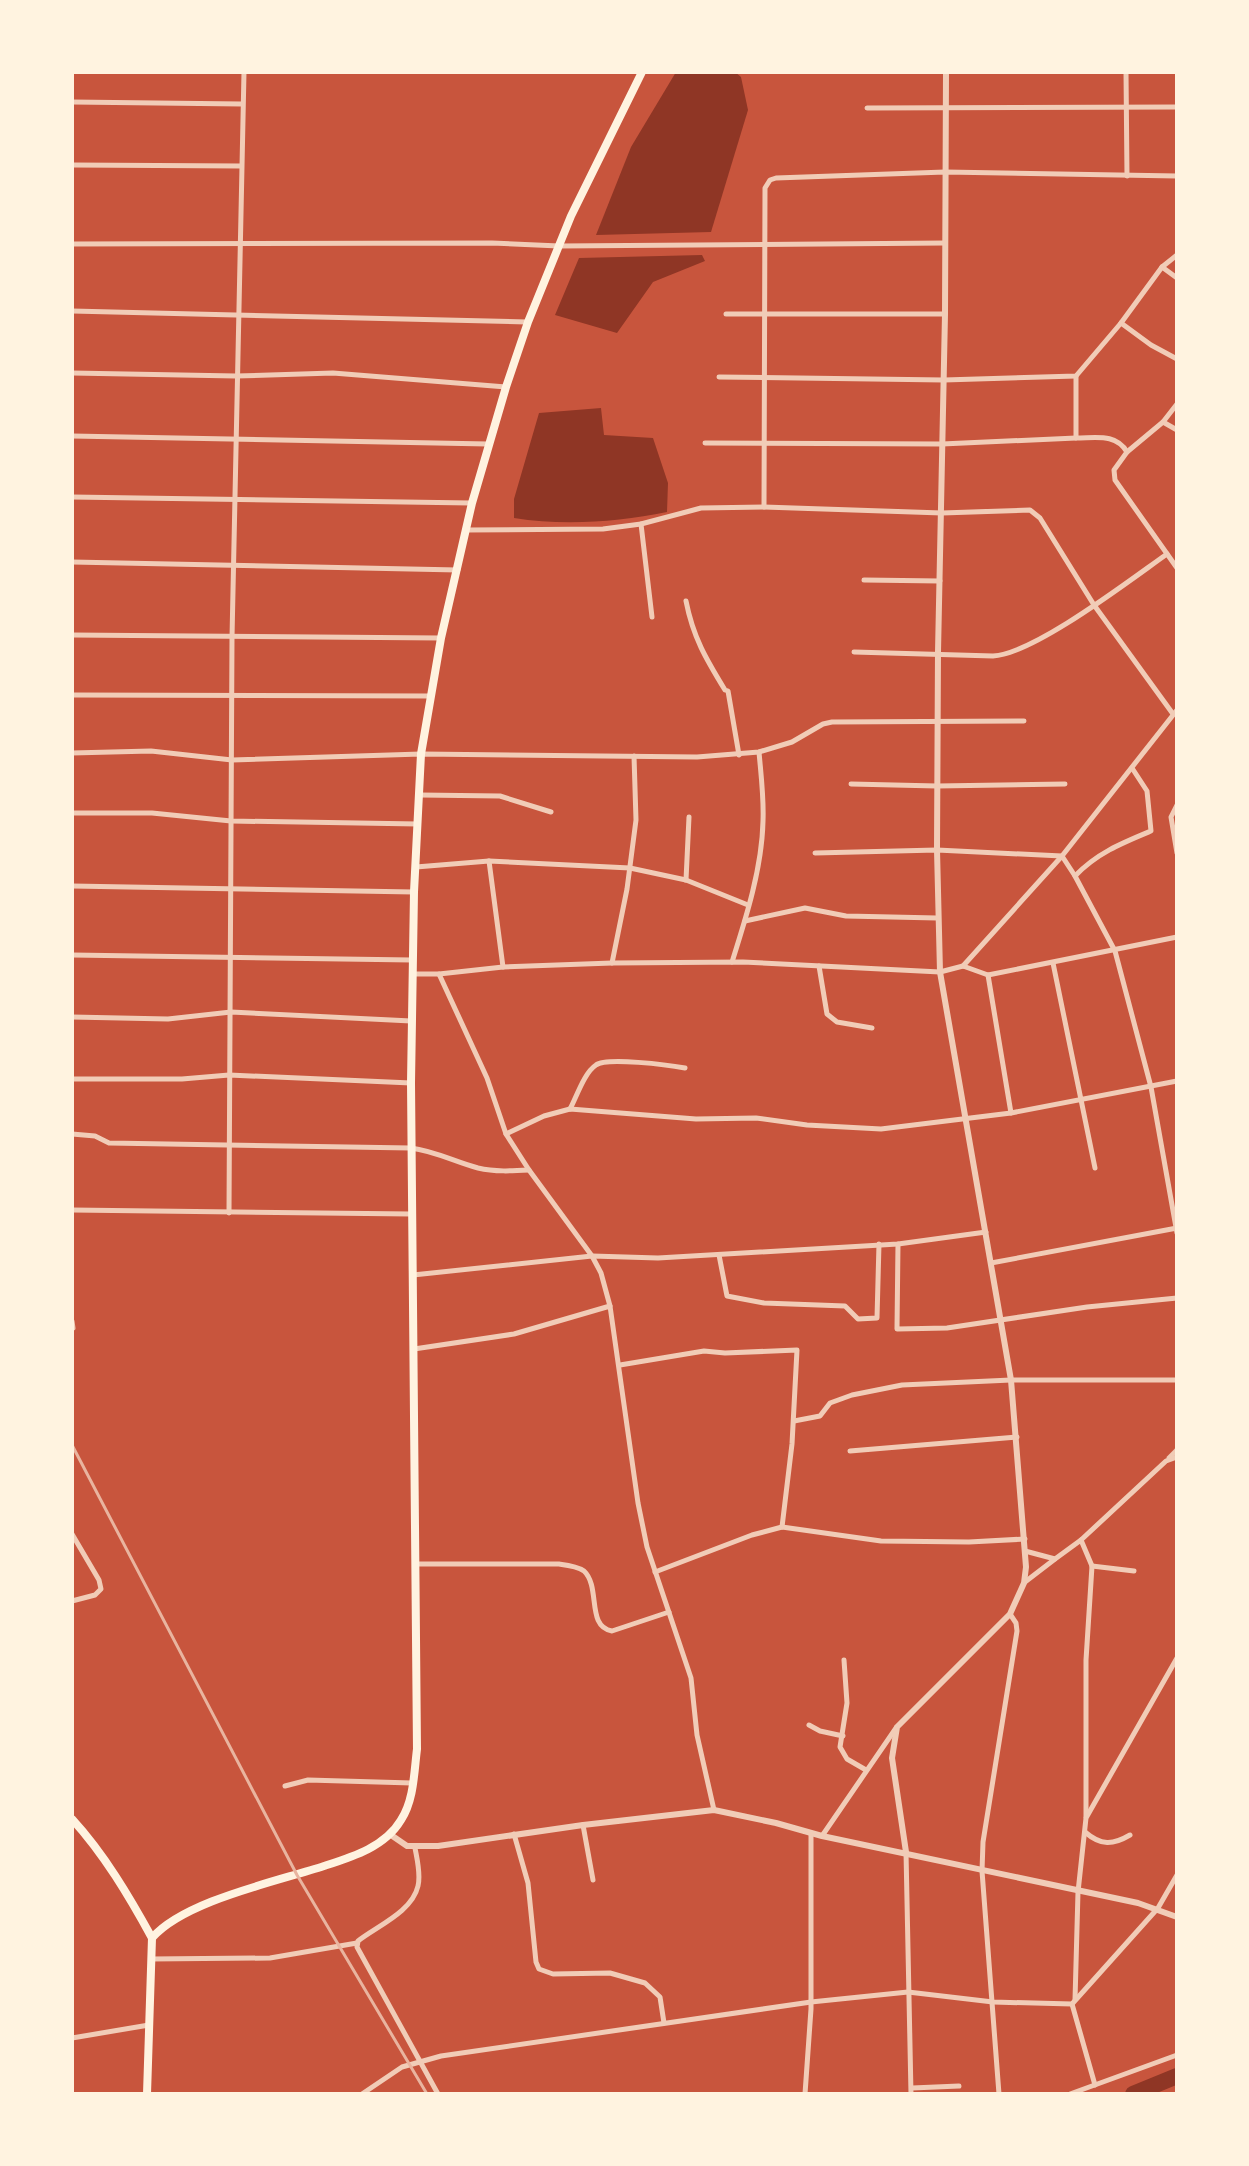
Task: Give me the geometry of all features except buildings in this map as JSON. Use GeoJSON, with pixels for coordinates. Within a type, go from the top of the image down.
{"type":"FeatureCollection","features":[{"type":"Feature","properties":{"kind":"main road"},"geometry":{"type":"LineString","coordinates":[[152,1938],[171,1919],[185,1912],[360,1854],[391,1835],[405,1813],[413,1783],[417,1749],[417,1564],[411,1021],[421,754],[441,638],[472,503],[506,387],[559,246],[642,72]]}},
{"type":"Feature","properties":{"kind":"main road"},"geometry":{"type":"LineString","coordinates":[[72,1819],[98,1850],[152,1938],[147,2094]]}},
{"type":"Feature","properties":{"kind":"street"},"geometry":{"type":"LineString","coordinates":[[229,1213],[232,638],[244,72]]}},
{"type":"Feature","properties":{"kind":"street"},"geometry":{"type":"LineString","coordinates":[[822,1836],[897,1727],[1010,1614],[1024,1583],[1025,1539],[1011,1380],[940,972],[937,918],[946,72]]}},
{"type":"Feature","properties":{"kind":"street"},"geometry":{"type":"LineString","coordinates":[[1126,72],[1127,176]]}},
{"type":"Feature","properties":{"kind":"street"},"geometry":{"type":"LineString","coordinates":[[72,102],[242,104]]}},
{"type":"Feature","properties":{"kind":"street"},"geometry":{"type":"LineString","coordinates":[[867,108],[1177,107]]}},
{"type":"Feature","properties":{"kind":"street"},"geometry":{"type":"LineString","coordinates":[[72,165],[241,166]]}},
{"type":"Feature","properties":{"kind":"street"},"geometry":{"type":"LineString","coordinates":[[764,507],[765,188],[770,180],[945,172],[1177,176]]}},
{"type":"Feature","properties":{"kind":"street"},"geometry":{"type":"LineString","coordinates":[[72,244],[492,243],[559,246],[945,243]]}},
{"type":"Feature","properties":{"kind":"street"},"geometry":{"type":"LineString","coordinates":[[1076,438],[1076,376],[1121,323],[1162,267],[1177,255]]}},
{"type":"Feature","properties":{"kind":"street"},"geometry":{"type":"LineString","coordinates":[[1162,267],[1177,278]]}},
{"type":"Feature","properties":{"kind":"street"},"geometry":{"type":"LineString","coordinates":[[72,311],[528,322]]}},
{"type":"Feature","properties":{"kind":"street"},"geometry":{"type":"LineString","coordinates":[[726,314],[945,314]]}},
{"type":"Feature","properties":{"kind":"street"},"geometry":{"type":"LineString","coordinates":[[1121,323],[1177,359]]}},
{"type":"Feature","properties":{"kind":"street"},"geometry":{"type":"LineString","coordinates":[[72,373],[236,376],[333,373],[506,387]]}},
{"type":"Feature","properties":{"kind":"street"},"geometry":{"type":"LineString","coordinates":[[719,377],[944,380],[1076,376]]}},
{"type":"Feature","properties":{"kind":"street"},"geometry":{"type":"LineString","coordinates":[[1177,404],[1163,422],[1127,452],[1114,470],[1115,480],[1177,568]]}},
{"type":"Feature","properties":{"kind":"street"},"geometry":{"type":"LineString","coordinates":[[1163,422],[1177,430]]}},
{"type":"Feature","properties":{"kind":"street"},"geometry":{"type":"LineString","coordinates":[[72,436],[488,444]]}},
{"type":"Feature","properties":{"kind":"street"},"geometry":{"type":"LineString","coordinates":[[705,443],[942,444],[1105,437],[1119,441],[1127,452]]}},
{"type":"Feature","properties":{"kind":"street"},"geometry":{"type":"LineString","coordinates":[[72,497],[472,503]]}},
{"type":"Feature","properties":{"kind":"street"},"geometry":{"type":"LineString","coordinates":[[412,974],[612,963],[732,962],[940,972],[963,966],[1062,856],[1175,712],[1094,605],[1040,518],[1030,510],[942,513],[701,508],[641,524],[603,529],[466,530]]}},
{"type":"Feature","properties":{"kind":"street"},"geometry":{"type":"LineString","coordinates":[[641,524],[652,617]]}},
{"type":"Feature","properties":{"kind":"street"},"geometry":{"type":"LineString","coordinates":[[854,652],[938,652],[993,656],[1013,653],[1094,605],[1167,554]]}},
{"type":"Feature","properties":{"kind":"street"},"geometry":{"type":"LineString","coordinates":[[72,562],[458,570]]}},
{"type":"Feature","properties":{"kind":"street"},"geometry":{"type":"LineString","coordinates":[[864,580],[940,581]]}},
{"type":"Feature","properties":{"kind":"street"},"geometry":{"type":"LineString","coordinates":[[686,601],[692,630],[701,651],[728,691],[739,755]]}},
{"type":"Feature","properties":{"kind":"street"},"geometry":{"type":"LineString","coordinates":[[72,635],[441,638]]}},
{"type":"Feature","properties":{"kind":"street"},"geometry":{"type":"LineString","coordinates":[[72,695],[430,696]]}},
{"type":"Feature","properties":{"kind":"street"},"geometry":{"type":"LineString","coordinates":[[72,753],[151,751],[232,760],[421,754],[739,755],[792,742],[832,722],[1024,721]]}},
{"type":"Feature","properties":{"kind":"street"},"geometry":{"type":"LineString","coordinates":[[732,962],[745,921],[763,822],[759,752]]}},
{"type":"Feature","properties":{"kind":"street"},"geometry":{"type":"LineString","coordinates":[[612,963],[636,820],[634,756]]}},
{"type":"Feature","properties":{"kind":"street"},"geometry":{"type":"LineString","coordinates":[[1075,876],[1084,866],[1114,846],[1151,831],[1147,791],[1132,768]]}},
{"type":"Feature","properties":{"kind":"street"},"geometry":{"type":"LineString","coordinates":[[851,784],[1065,784]]}},
{"type":"Feature","properties":{"kind":"street"},"geometry":{"type":"LineString","coordinates":[[420,795],[500,796],[551,812]]}},
{"type":"Feature","properties":{"kind":"street"},"geometry":{"type":"LineString","coordinates":[[1177,805],[1174,817],[1177,853]]}},
{"type":"Feature","properties":{"kind":"street"},"geometry":{"type":"LineString","coordinates":[[72,813],[152,813],[231,821],[418,824]]}},
{"type":"Feature","properties":{"kind":"street"},"geometry":{"type":"LineString","coordinates":[[686,880],[689,817]]}},
{"type":"Feature","properties":{"kind":"street"},"geometry":{"type":"LineString","coordinates":[[815,853],[937,850],[1062,856]]}},
{"type":"Feature","properties":{"kind":"street"},"geometry":{"type":"LineString","coordinates":[[991,1263],[1177,1229],[1151,1087],[1115,951],[1062,856]]}},
{"type":"Feature","properties":{"kind":"street"},"geometry":{"type":"LineString","coordinates":[[415,867],[489,861],[630,868],[686,880],[748,905]]}},
{"type":"Feature","properties":{"kind":"street"},"geometry":{"type":"LineString","coordinates":[[489,861],[503,967]]}},
{"type":"Feature","properties":{"kind":"street"},"geometry":{"type":"LineString","coordinates":[[72,886],[414,892]]}},
{"type":"Feature","properties":{"kind":"street"},"geometry":{"type":"LineString","coordinates":[[745,921],[805,908],[846,916],[937,918]]}},
{"type":"Feature","properties":{"kind":"street"},"geometry":{"type":"LineString","coordinates":[[963,966],[988,975],[1177,937]]}},
{"type":"Feature","properties":{"kind":"street"},"geometry":{"type":"LineString","coordinates":[[72,955],[412,960]]}},
{"type":"Feature","properties":{"kind":"street"},"geometry":{"type":"LineString","coordinates":[[1053,963],[1095,1168]]}},
{"type":"Feature","properties":{"kind":"street"},"geometry":{"type":"LineString","coordinates":[[819,966],[827,1014],[837,1022],[872,1028]]}},
{"type":"Feature","properties":{"kind":"street"},"geometry":{"type":"LineString","coordinates":[[439,974],[487,1078],[506,1134],[601,1273],[620,1365],[638,1503],[655,1572],[691,1678],[697,1735],[714,1810]]}},
{"type":"Feature","properties":{"kind":"street"},"geometry":{"type":"LineString","coordinates":[[988,975],[1011,1113]]}},
{"type":"Feature","properties":{"kind":"street"},"geometry":{"type":"LineString","coordinates":[[72,1017],[168,1019],[231,1012],[411,1021]]}},
{"type":"Feature","properties":{"kind":"street"},"geometry":{"type":"LineString","coordinates":[[570,1109],[589,1072],[599,1062],[614,1060],[685,1068]]}},
{"type":"Feature","properties":{"kind":"street"},"geometry":{"type":"LineString","coordinates":[[72,1079],[182,1079],[229,1075],[411,1083]]}},
{"type":"Feature","properties":{"kind":"street"},"geometry":{"type":"LineString","coordinates":[[506,1134],[544,1116],[570,1109],[696,1119],[756,1118],[807,1125],[881,1129],[1011,1113],[1177,1081]]}},
{"type":"Feature","properties":{"kind":"street"},"geometry":{"type":"LineString","coordinates":[[72,1134],[95,1136],[109,1143],[411,1148],[429,1150],[476,1168],[496,1172],[529,1170]]}},
{"type":"Feature","properties":{"kind":"street"},"geometry":{"type":"LineString","coordinates":[[72,1210],[411,1214]]}},
{"type":"Feature","properties":{"kind":"street"},"geometry":{"type":"LineString","coordinates":[[413,1275],[592,1256],[658,1258],[719,1255],[898,1244],[986,1232]]}},
{"type":"Feature","properties":{"kind":"street"},"geometry":{"type":"LineString","coordinates":[[719,1255],[727,1296],[764,1303],[845,1306],[858,1319],[877,1318],[879,1244]]}},
{"type":"Feature","properties":{"kind":"street"},"geometry":{"type":"LineString","coordinates":[[898,1244],[897,1329],[947,1328],[1087,1307],[1177,1298]]}},
{"type":"Feature","properties":{"kind":"street"},"geometry":{"type":"LineString","coordinates":[[413,1349],[514,1334],[610,1306]]}},
{"type":"Feature","properties":{"kind":"street"},"geometry":{"type":"LineString","coordinates":[[72,1321],[73,1328]]}},
{"type":"Feature","properties":{"kind":"street"},"geometry":{"type":"LineString","coordinates":[[620,1365],[704,1351],[797,1350],[794,1421],[782,1527]]}},
{"type":"Feature","properties":{"kind":"street"},"geometry":{"type":"LineString","coordinates":[[794,1421],[820,1416],[830,1403],[852,1395],[902,1385],[1011,1380],[1177,1380]]}},
{"type":"Feature","properties":{"kind":"street"},"geometry":{"type":"LineString","coordinates":[[850,1451],[1017,1437]]}},
{"type":"Feature","properties":{"kind":"street"},"geometry":{"type":"LineString","coordinates":[[1024,1583],[1081,1540],[1177,1450]]}},
{"type":"Feature","properties":{"kind":"street"},"geometry":{"type":"LineString","coordinates":[[1166,1461],[1177,1457]]}},
{"type":"Feature","properties":{"kind":"street"},"geometry":{"type":"LineString","coordinates":[[655,1572],[752,1535],[782,1527],[881,1541],[1025,1539]]}},
{"type":"Feature","properties":{"kind":"street"},"geometry":{"type":"LineString","coordinates":[[72,1534],[99,1580],[101,1589],[95,1595],[72,1601]]}},
{"type":"Feature","properties":{"kind":"street"},"geometry":{"type":"LineString","coordinates":[[1081,1540],[1092,1566],[1086,1660],[1086,1818],[1078,1892],[1074,2003],[1095,2085]]}},
{"type":"Feature","properties":{"kind":"street"},"geometry":{"type":"LineString","coordinates":[[1025,1551],[1055,1559]]}},
{"type":"Feature","properties":{"kind":"street"},"geometry":{"type":"LineString","coordinates":[[417,1564],[573,1566],[583,1570],[591,1585],[601,1627],[612,1631],[669,1612]]}},
{"type":"Feature","properties":{"kind":"street"},"geometry":{"type":"LineString","coordinates":[[1092,1566],[1134,1571]]}},
{"type":"Feature","properties":{"kind":"street"},"geometry":{"type":"LineString","coordinates":[[999,2094],[982,1871],[983,1842],[1017,1631],[1010,1614]]}},
{"type":"Feature","properties":{"kind":"street"},"geometry":{"type":"LineString","coordinates":[[1086,1818],[1177,1658]]}},
{"type":"Feature","properties":{"kind":"street"},"geometry":{"type":"LineString","coordinates":[[844,1660],[847,1703],[840,1747],[843,1755],[866,1770]]}},
{"type":"Feature","properties":{"kind":"street"},"geometry":{"type":"LineString","coordinates":[[809,1725],[843,1736]]}},
{"type":"Feature","properties":{"kind":"street"},"geometry":{"type":"LineString","coordinates":[[897,1727],[892,1758],[906,1852],[912,2091],[959,2086]]}},
{"type":"Feature","properties":{"kind":"street"},"geometry":{"type":"LineString","coordinates":[[285,1786],[308,1780],[413,1783]]}},
{"type":"Feature","properties":{"kind":"street"},"geometry":{"type":"LineString","coordinates":[[391,1835],[415,1848],[714,1810],[1158,1908],[1177,1917]]}},
{"type":"Feature","properties":{"kind":"street"},"geometry":{"type":"LineString","coordinates":[[583,1825],[593,1880]]}},
{"type":"Feature","properties":{"kind":"street"},"geometry":{"type":"LineString","coordinates":[[1085,1832],[1102,1843],[1117,1843],[1130,1835]]}},
{"type":"Feature","properties":{"kind":"street"},"geometry":{"type":"LineString","coordinates":[[805,2094],[811,2002],[811,1833]]}},
{"type":"Feature","properties":{"kind":"street"},"geometry":{"type":"LineString","coordinates":[[514,1834],[528,1883],[539,1969],[553,1974],[610,1973],[645,1983],[660,1997],[664,2023]]}},
{"type":"Feature","properties":{"kind":"street"},"geometry":{"type":"LineString","coordinates":[[150,1959],[270,1958],[357,1943],[386,1922],[415,1894],[419,1885],[415,1848]]}},
{"type":"Feature","properties":{"kind":"street"},"geometry":{"type":"LineString","coordinates":[[362,2094],[402,2067],[421,2062],[811,2002],[908,1992],[993,2002],[1074,2003],[1158,1908],[1177,1875]]}},
{"type":"Feature","properties":{"kind":"street"},"geometry":{"type":"LineString","coordinates":[[357,1943],[358,1951],[438,2094]]}},
{"type":"Feature","properties":{"kind":"street"},"geometry":{"type":"LineString","coordinates":[[72,2038],[149,2025]]}},
{"type":"Feature","properties":{"kind":"street"},"geometry":{"type":"LineString","coordinates":[[1070,2094],[1177,2055]]}},
{"type":"Feature","properties":{"kind":"shaded area"},"geometry":{"type":"Polygon","coordinates":[[[676,72],[735,72],[741,77],[748,110],[711,232],[596,235],[631,147],[676,72]]]}},
{"type":"Feature","properties":{"kind":"shaded area"},"geometry":{"type":"Polygon","coordinates":[[[702,255],[705,261],[653,282],[617,333],[555,315],[579,258],[702,255]]]}},
{"type":"Feature","properties":{"kind":"shaded area"},"geometry":{"type":"Polygon","coordinates":[[[601,408],[604,435],[653,438],[668,483],[667,512],[591,522],[514,518],[514,499],[539,413],[601,408]]]}},
{"type":"Feature","properties":{"kind":"waterway"},"geometry":{"type":"LineString","coordinates":[[1133,2094],[1177,2076]]}},
{"type":"Feature","properties":{"kind":"railway"},"geometry":{"type":"LineString","coordinates":[[72,1445],[297,1875],[427,2094]]}}]}
